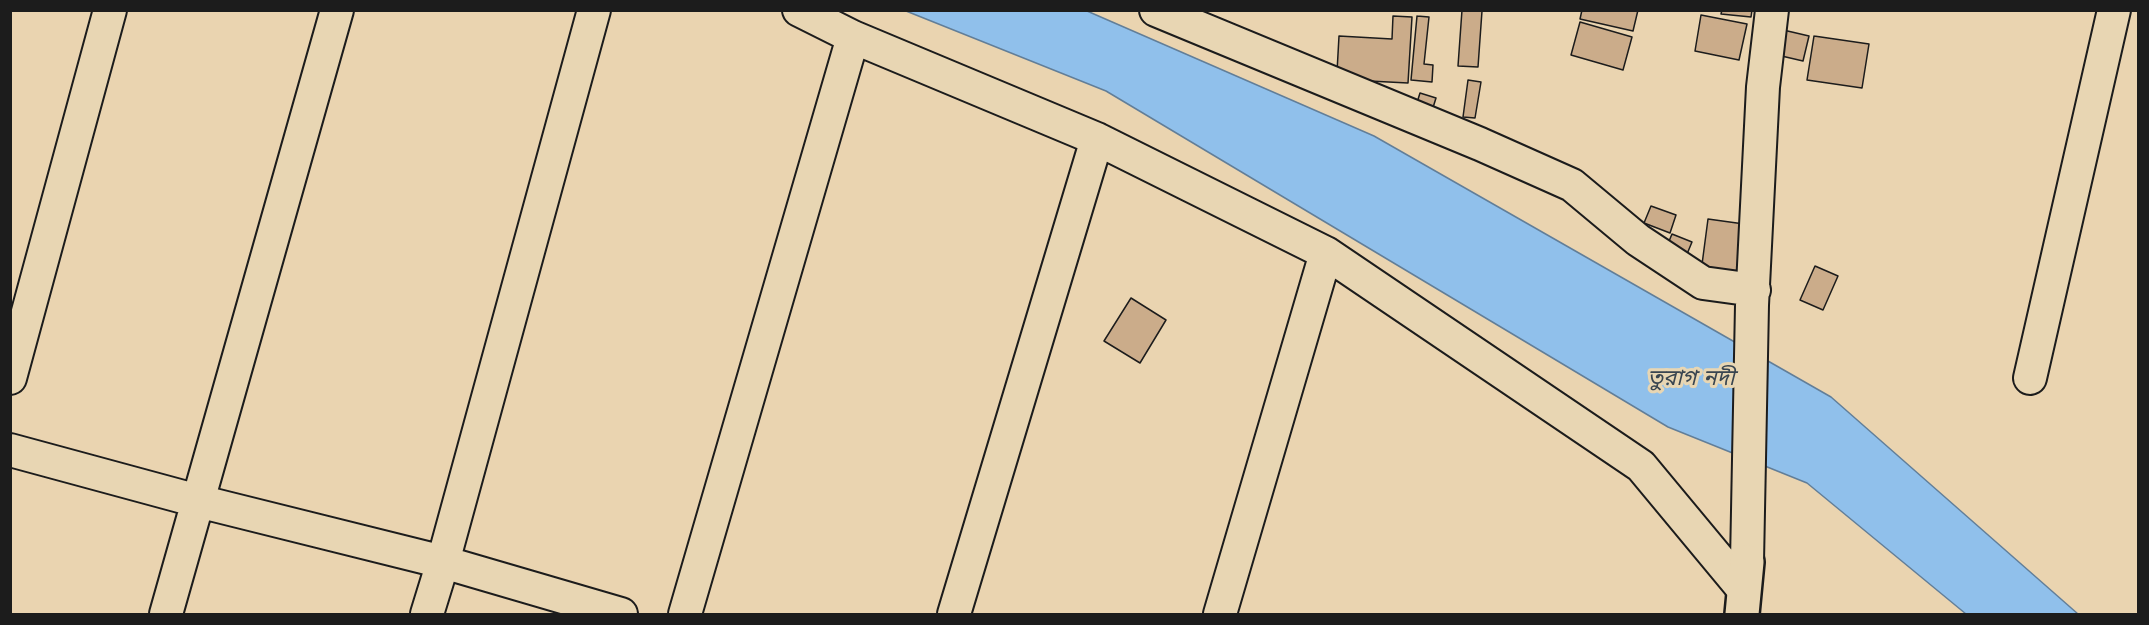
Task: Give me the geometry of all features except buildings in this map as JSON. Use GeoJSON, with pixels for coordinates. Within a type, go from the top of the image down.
{"type":"FeatureCollection","features":[{"type":"Feature","properties":{"kind":"street"},"geometry":{"type":"LineString","coordinates":[[10,378],[110,10]]}},
{"type":"Feature","properties":{"kind":"street"},"geometry":{"type":"LineString","coordinates":[[166,615],[337,10]]}},
{"type":"Feature","properties":{"kind":"street"},"geometry":{"type":"LineString","coordinates":[[427,615],[594,10]]}},
{"type":"Feature","properties":{"kind":"street"},"geometry":{"type":"LineString","coordinates":[[799,10],[853,37],[1097,139],[1326,252],[1641,466],[1744,589]]}},
{"type":"Feature","properties":{"kind":"street"},"geometry":{"type":"LineString","coordinates":[[1156,10],[1480,144],[1572,185],[1638,240],[1703,283],[1753,297]]}},
{"type":"Feature","properties":{"kind":"street"},"geometry":{"type":"LineString","coordinates":[[1744,589],[1753,297],[1763,87],[1772,10]]}},
{"type":"Feature","properties":{"kind":"street"},"geometry":{"type":"LineString","coordinates":[[2030,378],[2114,10]]}},
{"type":"Feature","properties":{"kind":"street"},"geometry":{"type":"LineString","coordinates":[[685,615],[853,37]]}},
{"type":"Feature","properties":{"kind":"street"},"geometry":{"type":"LineString","coordinates":[[954,615],[1097,139]]}},
{"type":"Feature","properties":{"kind":"street"},"geometry":{"type":"LineString","coordinates":[[1220,615],[1326,252]]}},
{"type":"Feature","properties":{"kind":"street"},"geometry":{"type":"LineString","coordinates":[[10,450],[198,501],[443,562],[621,615]]}},
{"type":"Feature","properties":{"kind":"water","name":"তুরাগ নদী"},"geometry":{"type":"Polygon","coordinates":[[[906,11],[1087,11],[1374,136],[1831,397],[2078,614],[1966,614],[1807,483],[1668,427],[1106,91],[906,11]]]}}]}
